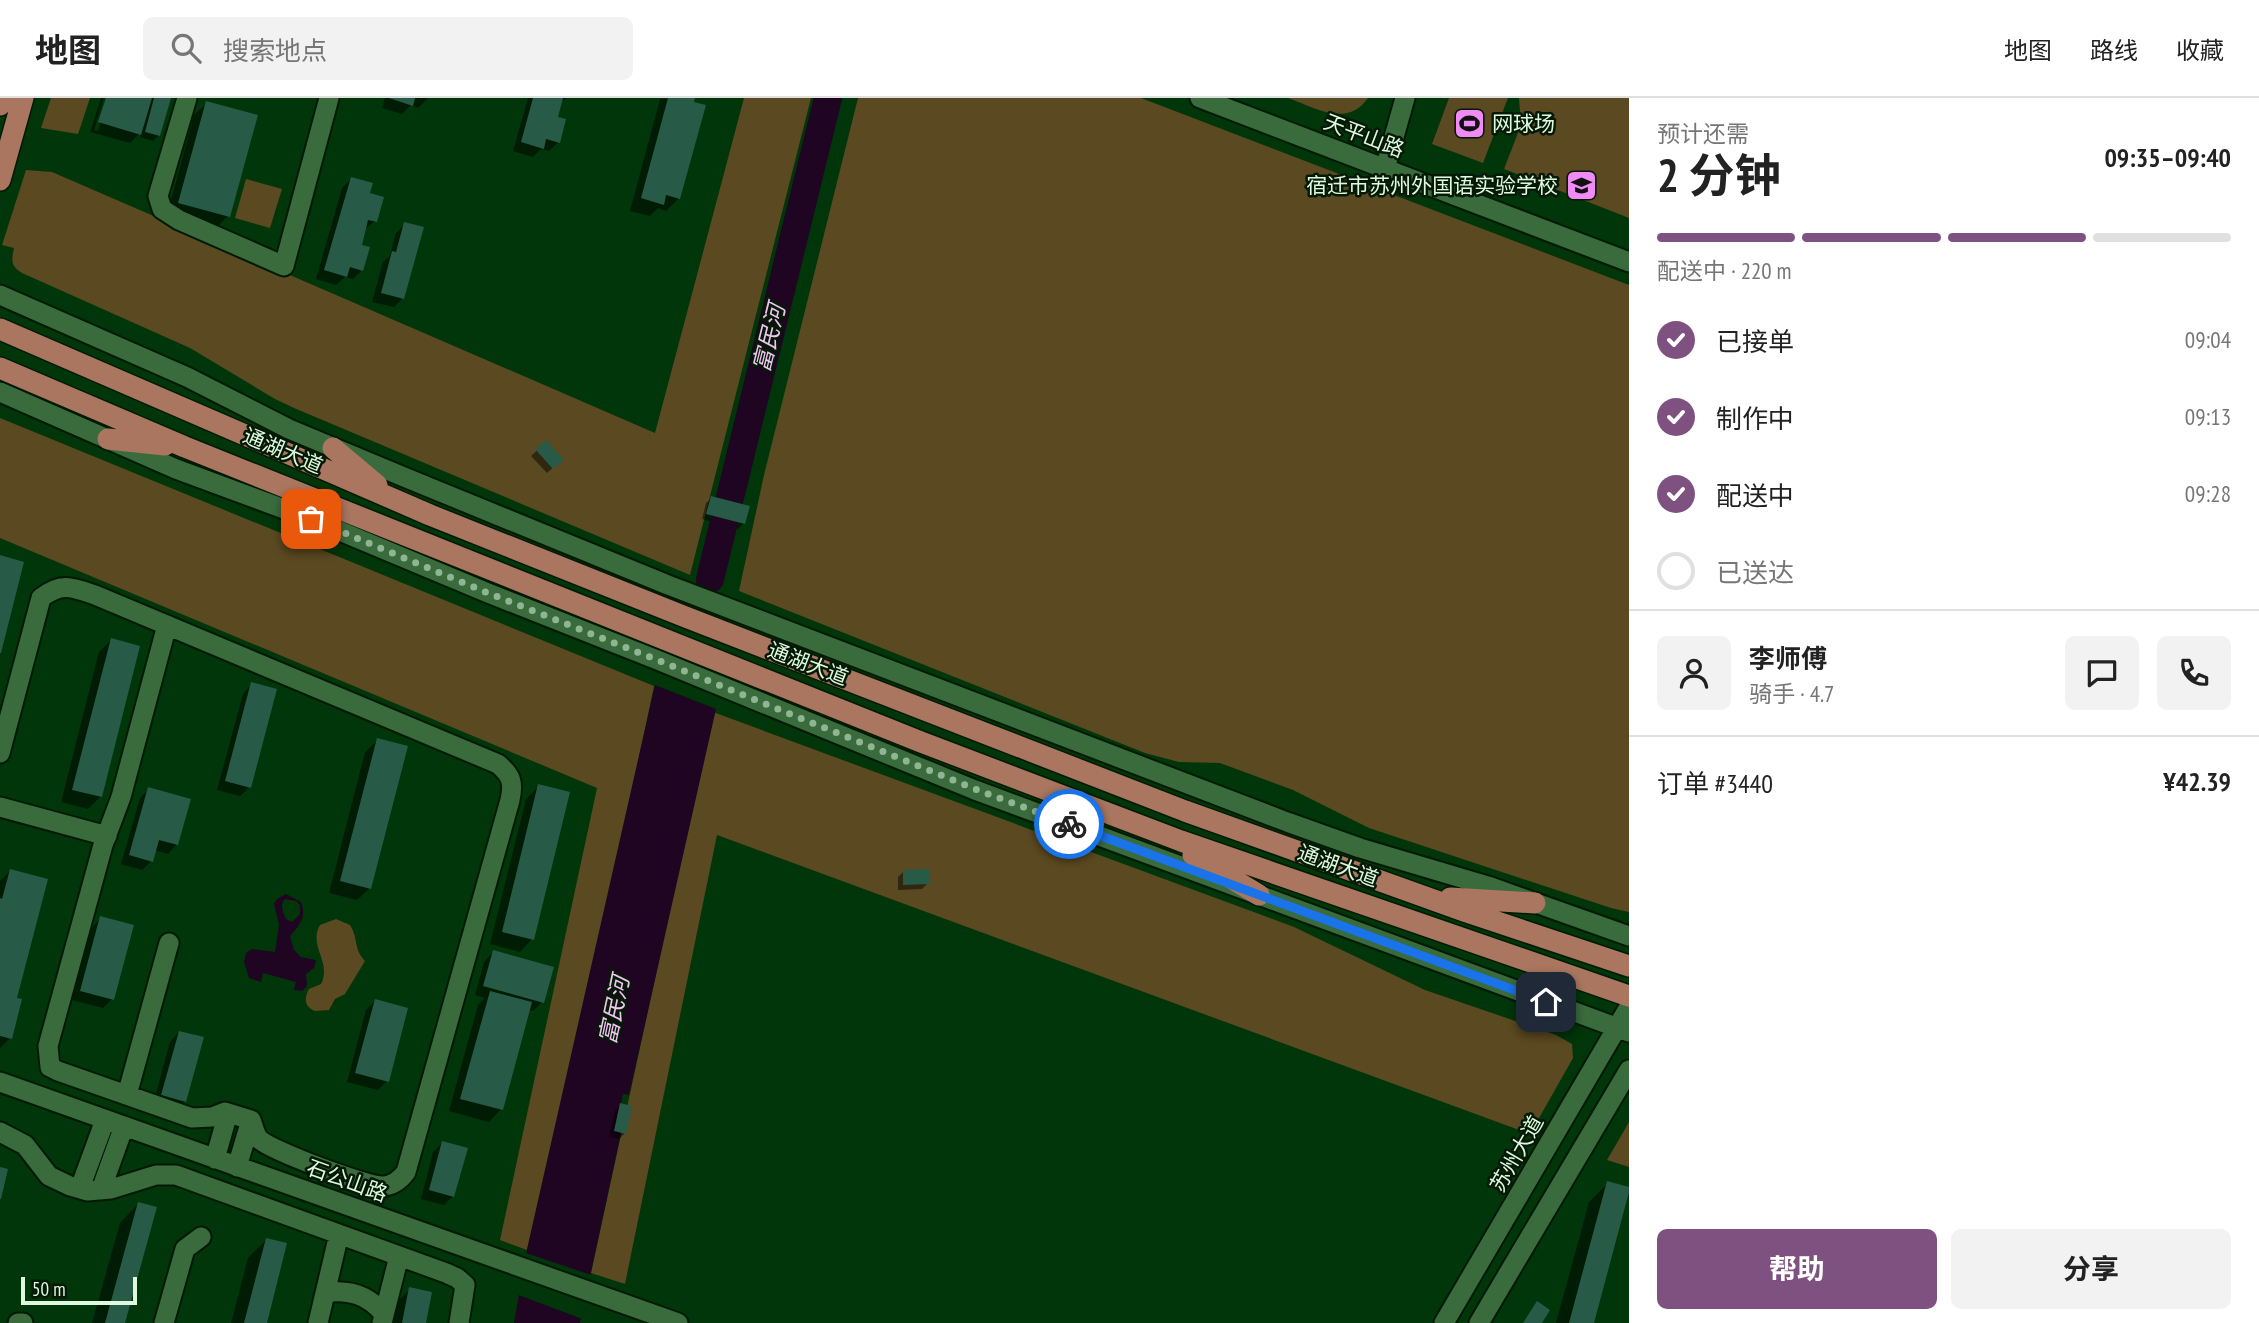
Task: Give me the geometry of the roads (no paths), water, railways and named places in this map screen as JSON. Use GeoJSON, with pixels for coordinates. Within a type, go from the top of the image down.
{"type":"FeatureCollection","features":[{"type":"Feature","properties":{"kind":"main road"},"geometry":{"type":"LineString","coordinates":[[0,105],[2,98]]}},
{"type":"Feature","properties":{"kind":"main road"},"geometry":{"type":"LineString","coordinates":[[0,180],[23,98]]}},
{"type":"Feature","properties":{"kind":"main road","name":"通湖大道"},"geometry":{"type":"LineString","coordinates":[[0,329],[395,500],[696,621],[1185,811],[1629,966]]}},
{"type":"Feature","properties":{"kind":"main road","name":"通湖大道"},"geometry":{"type":"LineString","coordinates":[[0,368],[185,447],[895,732],[1156,831],[1629,996]]}},
{"type":"Feature","properties":{"kind":"main road"},"geometry":{"type":"LineString","coordinates":[[108,439],[185,447]]}},
{"type":"Feature","properties":{"kind":"main road"},"geometry":{"type":"LineString","coordinates":[[334,447],[395,500]]}},
{"type":"Feature","properties":{"kind":"main road"},"geometry":{"type":"LineString","coordinates":[[1156,831],[1259,895]]}},
{"type":"Feature","properties":{"kind":"main road"},"geometry":{"type":"LineString","coordinates":[[1425,897],[1535,903]]}},
{"type":"Feature","properties":{"kind":"street"},"geometry":{"type":"LineString","coordinates":[[187,98],[158,197],[162,209],[179,220],[284,266],[329,98]]}},
{"type":"Feature","properties":{"kind":"street","name":"天平山路"},"geometry":{"type":"LineString","coordinates":[[1200,98],[1629,252]]}},
{"type":"Feature","properties":{"kind":"street","name":"天平山路"},"geometry":{"type":"LineString","coordinates":[[1226,98],[1629,262]]}},
{"type":"Feature","properties":{"kind":"street"},"geometry":{"type":"LineString","coordinates":[[1381,162],[1392,98]]}},
{"type":"Feature","properties":{"kind":"street"},"geometry":{"type":"LineString","coordinates":[[1381,162],[1405,98]]}},
{"type":"Feature","properties":{"kind":"street"},"geometry":{"type":"LineString","coordinates":[[0,295],[187,377],[289,429],[668,585],[1167,777],[1360,848],[1443,871],[1629,936]]}},
{"type":"Feature","properties":{"kind":"street"},"geometry":{"type":"LineString","coordinates":[[0,392],[176,469],[311,519],[975,789],[1623,1029]]}},
{"type":"Feature","properties":{"kind":"street"},"geometry":{"type":"LineString","coordinates":[[0,753],[41,598],[55,588],[75,588],[498,764],[511,777],[510,800],[407,1172],[400,1180],[383,1186],[363,1181],[287,1154],[265,1143],[256,1135],[251,1120]]}},
{"type":"Feature","properties":{"kind":"street"},"geometry":{"type":"LineString","coordinates":[[167,625],[48,1054],[50,1067],[192,1118],[202,1119],[225,1112],[251,1120]]}},
{"type":"Feature","properties":{"kind":"street"},"geometry":{"type":"LineString","coordinates":[[0,807],[107,836]]}},
{"type":"Feature","properties":{"kind":"street"},"geometry":{"type":"LineString","coordinates":[[127,1095],[169,943]]}},
{"type":"Feature","properties":{"kind":"street"},"geometry":{"type":"LineString","coordinates":[[1565,974],[1574,947]]}},
{"type":"Feature","properties":{"kind":"street","name":"苏州大道"},"geometry":{"type":"LineString","coordinates":[[1444,1323],[1623,1029],[1629,1007]]}},
{"type":"Feature","properties":{"kind":"street"},"geometry":{"type":"LineString","coordinates":[[1479,1323],[1629,1070]]}},
{"type":"Feature","properties":{"kind":"street","name":"石公山路"},"geometry":{"type":"LineString","coordinates":[[0,1082],[678,1323]]}},
{"type":"Feature","properties":{"kind":"street"},"geometry":{"type":"LineString","coordinates":[[215,1159],[228,1114]]}},
{"type":"Feature","properties":{"kind":"street"},"geometry":{"type":"LineString","coordinates":[[237,1167],[251,1120]]}},
{"type":"Feature","properties":{"kind":"street"},"geometry":{"type":"LineString","coordinates":[[80,1188],[114,1123]]}},
{"type":"Feature","properties":{"kind":"street"},"geometry":{"type":"LineString","coordinates":[[101,1189],[114,1123]]}},
{"type":"Feature","properties":{"kind":"street"},"geometry":{"type":"LineString","coordinates":[[0,1132],[25,1145],[49,1176],[80,1188],[101,1189],[131,1184],[156,1175],[176,1175],[457,1278],[465,1285],[459,1323]]}},
{"type":"Feature","properties":{"kind":"street"},"geometry":{"type":"LineString","coordinates":[[318,1323],[339,1234]]}},
{"type":"Feature","properties":{"kind":"street"},"geometry":{"type":"LineString","coordinates":[[164,1323],[185,1249],[201,1237]]}},
{"type":"Feature","properties":{"kind":"street"},"geometry":{"type":"LineString","coordinates":[[383,1319],[398,1256]]}},
{"type":"Feature","properties":{"kind":"street"},"geometry":{"type":"LineString","coordinates":[[325,1293],[338,1291],[358,1294],[369,1299],[383,1319]]}},
{"type":"Feature","properties":{"kind":"water"},"geometry":{"type":"Polygon","coordinates":[[[655,685],[716,709],[629,1095],[623,1094],[616,1126],[622,1128],[580,1323],[514,1323],[527,1249],[655,685]]]}},
{"type":"Feature","properties":{"kind":"water"},"geometry":{"type":"Polygon","coordinates":[[[286,894],[301,902],[303,907],[301,921],[290,936],[294,950],[301,957],[316,960],[314,968],[306,974],[307,986],[302,991],[294,990],[296,982],[263,973],[261,982],[249,978],[244,962],[246,953],[252,949],[275,952],[279,925],[274,904],[286,894]],[[285,899],[282,904],[286,919],[292,922],[300,914],[300,905],[296,901],[285,899]]]}},
{"type":"Feature","properties":{"kind":"waterway","name":"富民河"},"geometry":{"type":"LineString","coordinates":[[710,579],[828,98]]}},
{"type":"Feature","properties":{"kind":"place","name":"网球场"},"geometry":{"type":"Point","coordinates":[1469,124]}},
{"type":"Feature","properties":{"kind":"place","name":"宿迁市苏州外国语实验学校"},"geometry":{"type":"Point","coordinates":[1581,186]}}]}
